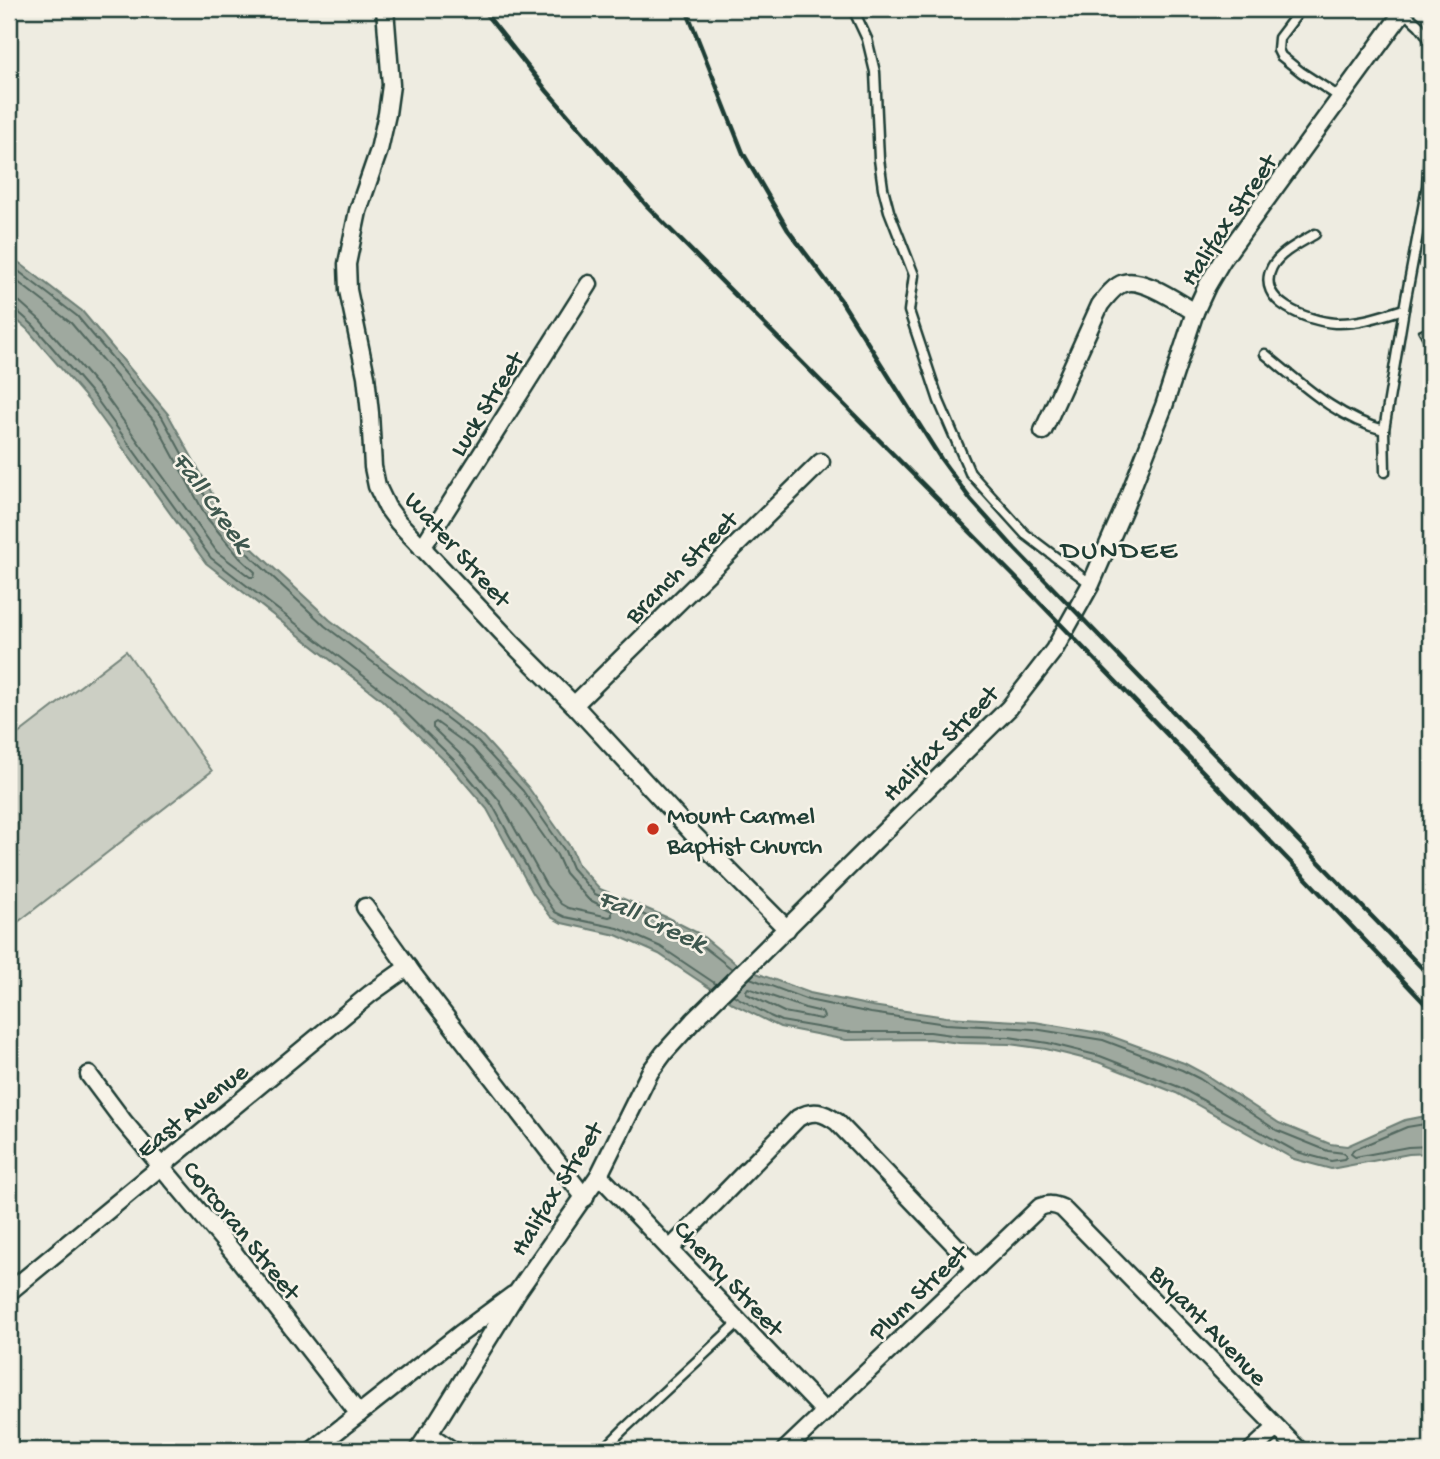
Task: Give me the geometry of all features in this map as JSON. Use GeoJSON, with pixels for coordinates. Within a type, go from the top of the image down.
{"type":"FeatureCollection","features":[{"type":"Feature","properties":{"kind":"street","name":"Water Street"},"geometry":{"type":"LineString","coordinates":[[385,9],[391,85],[387,114],[379,150],[358,212],[347,264],[348,290],[366,376],[377,486],[387,507],[422,548],[574,705],[693,834],[787,929]]}},
{"type":"Feature","properties":{"kind":"street","name":"Halifax Street"},"geometry":{"type":"LineString","coordinates":[[418,1450],[518,1291],[585,1198],[650,1072],[664,1053],[693,1021],[1009,709],[1054,650],[1091,584],[1124,508],[1164,406],[1195,312],[1207,286],[1223,259],[1404,11]]}},
{"type":"Feature","properties":{"kind":"street"},"geometry":{"type":"LineString","coordinates":[[1043,431],[1100,305],[1120,285],[1136,282],[1159,291],[1195,312]]}},
{"type":"Feature","properties":{"kind":"street","name":"Luck Street"},"geometry":{"type":"LineString","coordinates":[[422,548],[589,284]]}},
{"type":"Feature","properties":{"kind":"street","name":"Branch Street"},"geometry":{"type":"LineString","coordinates":[[574,705],[821,462]]}},
{"type":"Feature","properties":{"kind":"street"},"geometry":{"type":"LineString","coordinates":[[365,907],[585,1198]]}},
{"type":"Feature","properties":{"kind":"street","name":"East Avenue"},"geometry":{"type":"LineString","coordinates":[[9,1292],[370,994],[408,967]]}},
{"type":"Feature","properties":{"kind":"street","name":"Corcoran Street"},"geometry":{"type":"LineString","coordinates":[[89,1076],[234,1253],[359,1414]]}},
{"type":"Feature","properties":{"kind":"street"},"geometry":{"type":"LineString","coordinates":[[670,1249],[797,1118],[817,1111],[836,1122],[977,1268]]}},
{"type":"Feature","properties":{"kind":"street","name":"Cherry Street"},"geometry":{"type":"LineString","coordinates":[[599,1175],[825,1412]]}},
{"type":"Feature","properties":{"kind":"street","name":"Plum Street"},"geometry":{"type":"LineString","coordinates":[[785,1450],[1040,1208],[1048,1204],[1062,1208],[1086,1233]]}},
{"type":"Feature","properties":{"kind":"street","name":"Bryant Avenue"},"geometry":{"type":"LineString","coordinates":[[1086,1233],[1299,1450]]}},
{"type":"Feature","properties":{"kind":"street"},"geometry":{"type":"LineString","coordinates":[[313,1450],[518,1291]]}},
{"type":"Feature","properties":{"kind":"street"},"geometry":{"type":"LineString","coordinates":[[1252,1450],[1276,1427]]}},
{"type":"Feature","properties":{"kind":"street"},"geometry":{"type":"LineString","coordinates":[[428,1434],[452,1450]]}},
{"type":"Feature","properties":{"kind":"lane"},"geometry":{"type":"LineString","coordinates":[[853,9],[867,39],[873,62],[883,188],[914,275],[909,311],[939,401],[970,473],[1025,534],[1091,584]]}},
{"type":"Feature","properties":{"kind":"lane"},"geometry":{"type":"LineString","coordinates":[[1301,9],[1279,38],[1278,50],[1281,57],[1341,98]]}},
{"type":"Feature","properties":{"kind":"lane"},"geometry":{"type":"LineString","coordinates":[[1404,11],[1427,35],[1431,44]]}},
{"type":"Feature","properties":{"kind":"lane"},"geometry":{"type":"LineString","coordinates":[[1384,472],[1384,430],[1404,309],[1429,186],[1431,113]]}},
{"type":"Feature","properties":{"kind":"lane"},"geometry":{"type":"LineString","coordinates":[[1315,234],[1280,257],[1272,267],[1270,287],[1275,297],[1286,307],[1300,315],[1334,323],[1374,319],[1404,309]]}},
{"type":"Feature","properties":{"kind":"lane"},"geometry":{"type":"LineString","coordinates":[[1265,354],[1347,417],[1366,426],[1384,430]]}},
{"type":"Feature","properties":{"kind":"lane"},"geometry":{"type":"LineString","coordinates":[[603,1450],[739,1322]]}},
{"type":"Feature","properties":{"kind":"shaded area"},"geometry":{"type":"Polygon","coordinates":[[[126,651],[212,771],[9,929],[9,741],[126,651]]]}},
{"type":"Feature","properties":{"kind":"water","name":"Fall Creek"},"geometry":{"type":"Polygon","coordinates":[[[9,255],[82,311],[168,414],[221,510],[252,548],[330,620],[483,737],[528,787],[571,848],[578,865],[600,889],[700,934],[740,967],[810,993],[946,1017],[1035,1022],[1105,1034],[1184,1063],[1279,1123],[1330,1144],[1347,1146],[1405,1120],[1431,1115],[1431,1153],[1409,1154],[1331,1169],[1294,1159],[1176,1093],[1098,1062],[1046,1049],[1009,1044],[959,1043],[930,1039],[846,1040],[780,1027],[735,1005],[659,954],[616,935],[562,923],[551,917],[533,893],[487,809],[452,768],[382,700],[206,563],[89,401],[28,330],[9,313],[9,255]]]}},
{"type":"Feature","properties":{"kind":"building"},"geometry":{"type":"Polygon","coordinates":[[[1431,325],[1431,336],[1423,340],[1418,331],[1431,325]]]}},
{"type":"Feature","properties":{"kind":"railway"},"geometry":{"type":"LineString","coordinates":[[482,9],[547,91],[647,206],[1014,576],[1431,1010]]}},
{"type":"Feature","properties":{"kind":"railway"},"geometry":{"type":"LineString","coordinates":[[686,9],[743,153],[788,230],[840,299],[941,459],[971,500],[1015,549],[1431,980]]}},
{"type":"Feature","properties":{"kind":"place","name":"Mount Carmel Baptist Church"},"geometry":{"type":"Point","coordinates":[653,829]}},
{"type":"Feature","properties":{"kind":"district","name":"DUNDEE"},"geometry":{"type":"Point","coordinates":[1120,548]}}]}
